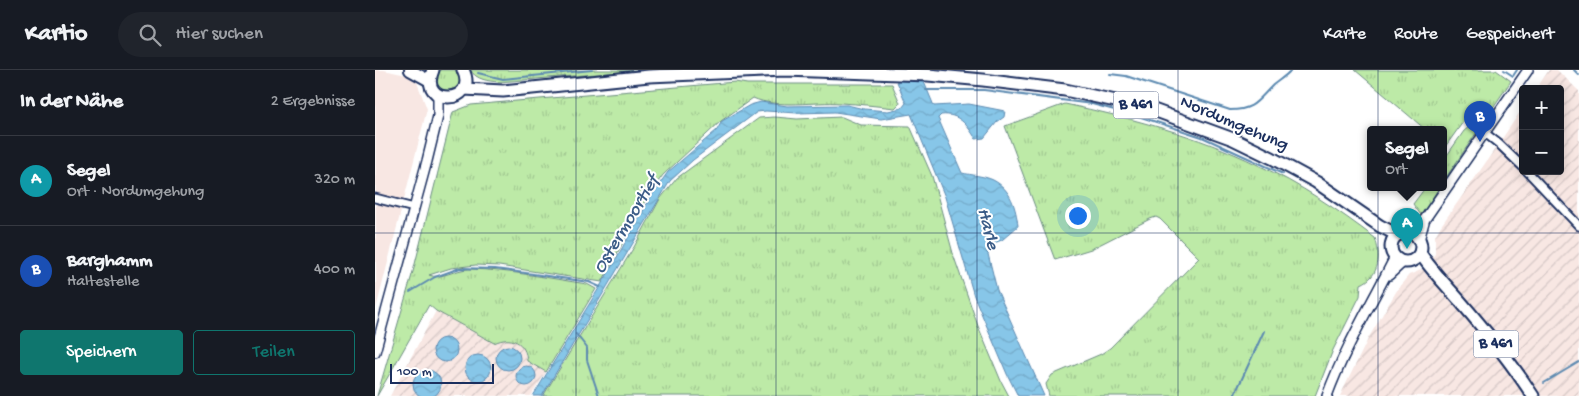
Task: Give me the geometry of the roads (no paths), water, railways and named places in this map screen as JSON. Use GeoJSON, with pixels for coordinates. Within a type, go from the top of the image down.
{"type":"FeatureCollection","features":[{"type":"Feature","properties":{"kind":"main road"},"geometry":{"type":"LineString","coordinates":[[411,70],[432,75],[434,91],[443,96]]}},
{"type":"Feature","properties":{"kind":"main road","name":"Nordumgehung"},"geometry":{"type":"LineString","coordinates":[[443,96],[457,95],[464,80],[491,90],[503,91],[649,76],[740,71],[928,74],[1065,90],[1148,108],[1233,139],[1272,158],[1328,190],[1395,239],[1407,232],[1415,237]]}},
{"type":"Feature","properties":{"kind":"main road"},"geometry":{"type":"LineString","coordinates":[[1408,258],[1421,244],[1415,237]]}},
{"type":"Feature","properties":{"kind":"main road","name":"B 461"},"geometry":{"type":"LineString","coordinates":[[1395,239],[1393,253],[1408,258],[1436,276],[1455,295],[1497,345],[1533,396]]}},
{"type":"Feature","properties":{"kind":"street"},"geometry":{"type":"LineString","coordinates":[[1447,187],[1528,70]]}},
{"type":"Feature","properties":{"kind":"street"},"geometry":{"type":"LineString","coordinates":[[375,352],[443,96]]}},
{"type":"Feature","properties":{"kind":"street"},"geometry":{"type":"LineString","coordinates":[[1485,133],[1519,163]]}},
{"type":"Feature","properties":{"kind":"street"},"geometry":{"type":"LineString","coordinates":[[1531,175],[1579,226]]}},
{"type":"Feature","properties":{"kind":"street"},"geometry":{"type":"LineString","coordinates":[[1415,237],[1445,191]]}},
{"type":"Feature","properties":{"kind":"street"},"geometry":{"type":"LineString","coordinates":[[375,198],[414,208]]}},
{"type":"Feature","properties":{"kind":"street"},"geometry":{"type":"LineString","coordinates":[[1327,396],[1348,347],[1385,279],[1408,258]]}},
{"type":"Feature","properties":{"kind":"water","name":"Harle"},"geometry":{"type":"Polygon","coordinates":[[[892,70],[919,70],[934,106],[969,104],[1005,111],[1004,117],[997,122],[984,138],[976,139],[966,125],[958,118],[941,115],[938,118],[962,173],[993,180],[1004,188],[1014,206],[1018,226],[1002,240],[986,246],[997,290],[1044,396],[1018,396],[1007,374],[974,296],[945,197],[911,114],[881,119],[835,112],[797,113],[766,111],[757,112],[693,160],[670,181],[542,396],[533,396],[607,275],[653,193],[668,172],[717,130],[722,121],[750,105],[761,102],[787,106],[847,105],[888,111],[902,108],[906,103],[892,70]]]}},
{"type":"Feature","properties":{"kind":"water"},"geometry":{"type":"Polygon","coordinates":[[[445,338],[454,341],[457,350],[454,359],[445,362],[436,359],[433,350],[436,341],[445,338]]]}},
{"type":"Feature","properties":{"kind":"water"},"geometry":{"type":"Polygon","coordinates":[[[508,346],[513,347],[519,353],[519,363],[513,369],[508,370],[503,369],[497,363],[496,358],[497,353],[503,347],[508,346]]]}},
{"type":"Feature","properties":{"kind":"water"},"geometry":{"type":"Polygon","coordinates":[[[478,355],[487,359],[491,368],[487,377],[478,381],[469,377],[465,368],[469,359],[478,355]]]}},
{"type":"Feature","properties":{"kind":"water"},"geometry":{"type":"Polygon","coordinates":[[[526,366],[533,369],[536,376],[533,383],[526,386],[519,383],[516,376],[519,369],[526,366]]]}},
{"type":"Feature","properties":{"kind":"water"},"geometry":{"type":"Polygon","coordinates":[[[422,371],[432,371],[440,379],[440,389],[432,397],[422,397],[414,389],[414,379],[422,371]]]}},
{"type":"Feature","properties":{"kind":"waterway"},"geometry":{"type":"LineString","coordinates":[[478,73],[503,79],[592,70]]}},
{"type":"Feature","properties":{"kind":"waterway"},"geometry":{"type":"LineString","coordinates":[[1110,74],[1126,76],[1230,110],[1238,110],[1255,104],[1291,70]]}},
{"type":"Feature","properties":{"kind":"waterway"},"geometry":{"type":"LineString","coordinates":[[1504,70],[1513,76],[1517,70]]}},
{"type":"Feature","properties":{"kind":"waterway"},"geometry":{"type":"LineString","coordinates":[[1574,70],[1579,75]]}},
{"type":"Feature","properties":{"kind":"waterway"},"geometry":{"type":"LineString","coordinates":[[926,90],[984,90],[1092,104],[1141,117],[1202,137],[1283,174]]}},
{"type":"Feature","properties":{"kind":"waterway"},"geometry":{"type":"LineString","coordinates":[[410,292],[435,277],[460,268],[495,269],[533,274],[589,282],[600,287]]}},
{"type":"Feature","properties":{"kind":"waterway"},"geometry":{"type":"LineString","coordinates":[[1234,396],[1264,331]]}},
{"type":"Feature","properties":{"kind":"waterway"},"geometry":{"type":"LineString","coordinates":[[576,334],[587,348],[587,360],[599,396]]}},
{"type":"Feature","properties":{"kind":"waterway"},"geometry":{"type":"LineString","coordinates":[[1544,383],[1579,362]]}},
{"type":"Feature","properties":{"kind":"place","name":"Barghamm"},"geometry":{"type":"Point","coordinates":[1480,142]}},
{"type":"Feature","properties":{"kind":"place","name":"Segel"},"geometry":{"type":"Point","coordinates":[1407,249]}},
{"type":"Feature","properties":{"kind":"water label","name":"Ostermoortief"},"geometry":{"type":"Point","coordinates":[627,225]}}]}
